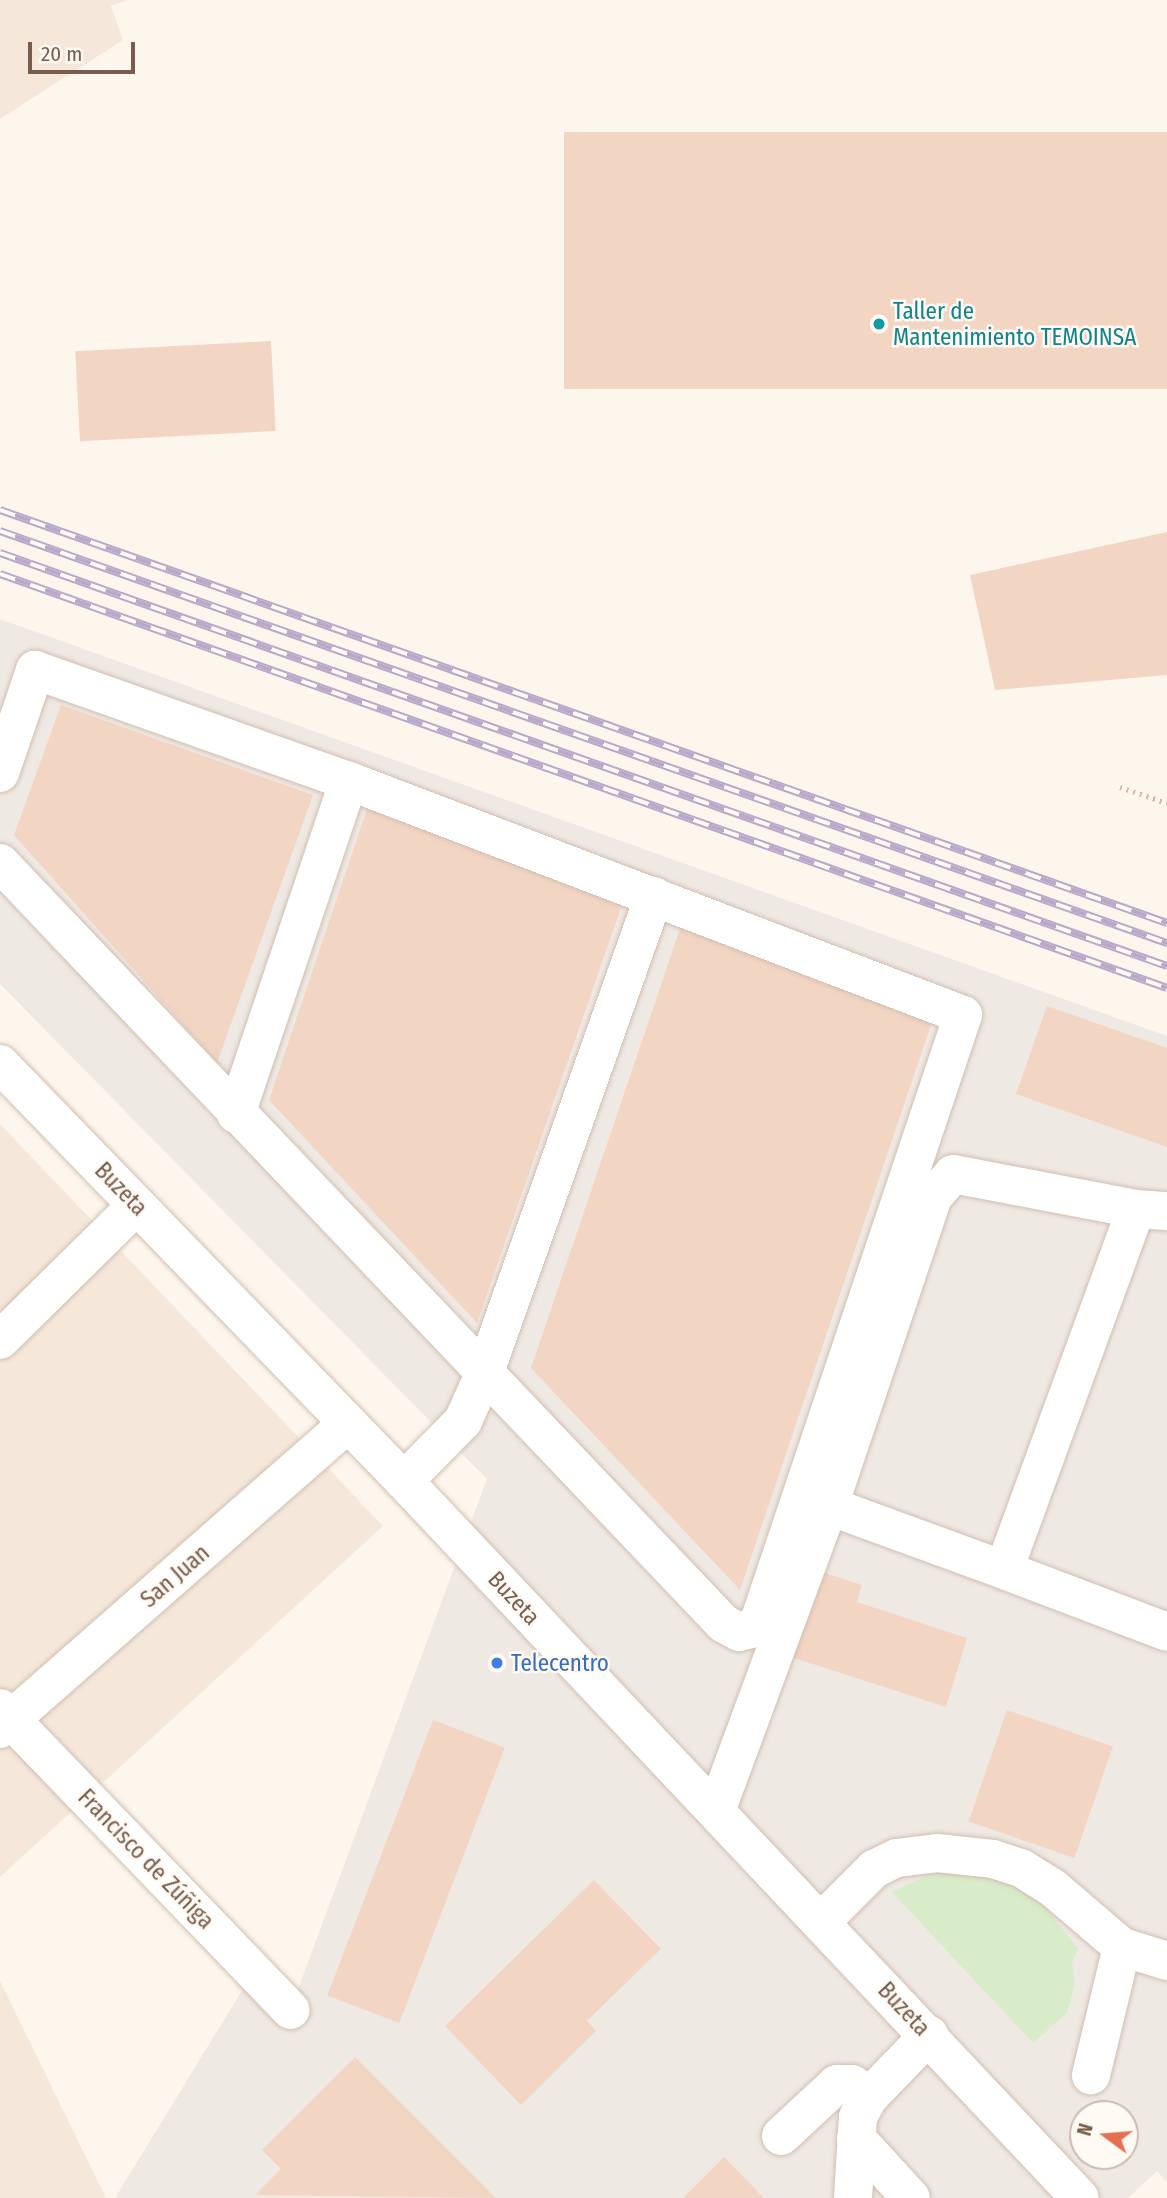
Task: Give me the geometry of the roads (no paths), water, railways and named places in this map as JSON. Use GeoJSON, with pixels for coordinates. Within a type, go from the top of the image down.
{"type":"FeatureCollection","features":[{"type":"Feature","properties":{"kind":"street"},"geometry":{"type":"LineString","coordinates":[[0,772],[35,670],[349,781],[963,1015],[760,1619],[751,1629],[739,1632],[723,1623],[0,863]]}},
{"type":"Feature","properties":{"kind":"street"},"geometry":{"type":"LineString","coordinates":[[236,1114],[349,781]]}},
{"type":"Feature","properties":{"kind":"street"},"geometry":{"type":"LineString","coordinates":[[404,1481],[463,1421],[485,1372],[654,896]]}},
{"type":"Feature","properties":{"kind":"street","name":"Buzeta"},"geometry":{"type":"LineString","coordinates":[[0,1065],[404,1481],[1080,2198]]}},
{"type":"Feature","properties":{"kind":"street"},"geometry":{"type":"LineString","coordinates":[[716,1811],[829,1506],[933,1197],[953,1174],[1152,1210],[1004,1570]]}},
{"type":"Feature","properties":{"kind":"street"},"geometry":{"type":"LineString","coordinates":[[0,1340],[136,1205]]}},
{"type":"Feature","properties":{"kind":"street","name":"San Juan"},"geometry":{"type":"LineString","coordinates":[[4,1719],[348,1423]]}},
{"type":"Feature","properties":{"kind":"street"},"geometry":{"type":"LineString","coordinates":[[829,1506],[1167,1632]]}},
{"type":"Feature","properties":{"kind":"street","name":"Francisco de Zúñiga"},"geometry":{"type":"LineString","coordinates":[[4,1719],[291,2010]]}},
{"type":"Feature","properties":{"kind":"street"},"geometry":{"type":"LineString","coordinates":[[821,1922],[874,1869],[897,1858],[937,1853],[993,1859],[1021,1868],[1053,1888],[1122,1947],[1167,1961]]}},
{"type":"Feature","properties":{"kind":"street"},"geometry":{"type":"LineString","coordinates":[[1091,2075],[1122,1947]]}},
{"type":"Feature","properties":{"kind":"street"},"geometry":{"type":"LineString","coordinates":[[853,2198],[859,2162],[856,2138],[858,2117],[868,2098],[929,2035]]}},
{"type":"Feature","properties":{"kind":"street"},"geometry":{"type":"LineString","coordinates":[[782,2136],[836,2084],[852,2084],[868,2098]]}},
{"type":"Feature","properties":{"kind":"street"},"geometry":{"type":"LineString","coordinates":[[856,2138],[911,2198]]}},
{"type":"Feature","properties":{"kind":"railway"},"geometry":{"type":"LineString","coordinates":[[0,510],[1167,923]]}},
{"type":"Feature","properties":{"kind":"railway"},"geometry":{"type":"LineString","coordinates":[[0,531],[1167,943]]}},
{"type":"Feature","properties":{"kind":"railway"},"geometry":{"type":"LineString","coordinates":[[0,553],[1167,966]]}},
{"type":"Feature","properties":{"kind":"railway"},"geometry":{"type":"LineString","coordinates":[[0,574],[1167,988]]}},
{"type":"Feature","properties":{"kind":"place","name":"Taller de Mantenimiento TEMOINSA"},"geometry":{"type":"Point","coordinates":[879,324]}},
{"type":"Feature","properties":{"kind":"place","name":"Telecentro"},"geometry":{"type":"Point","coordinates":[497,1663]}}]}
